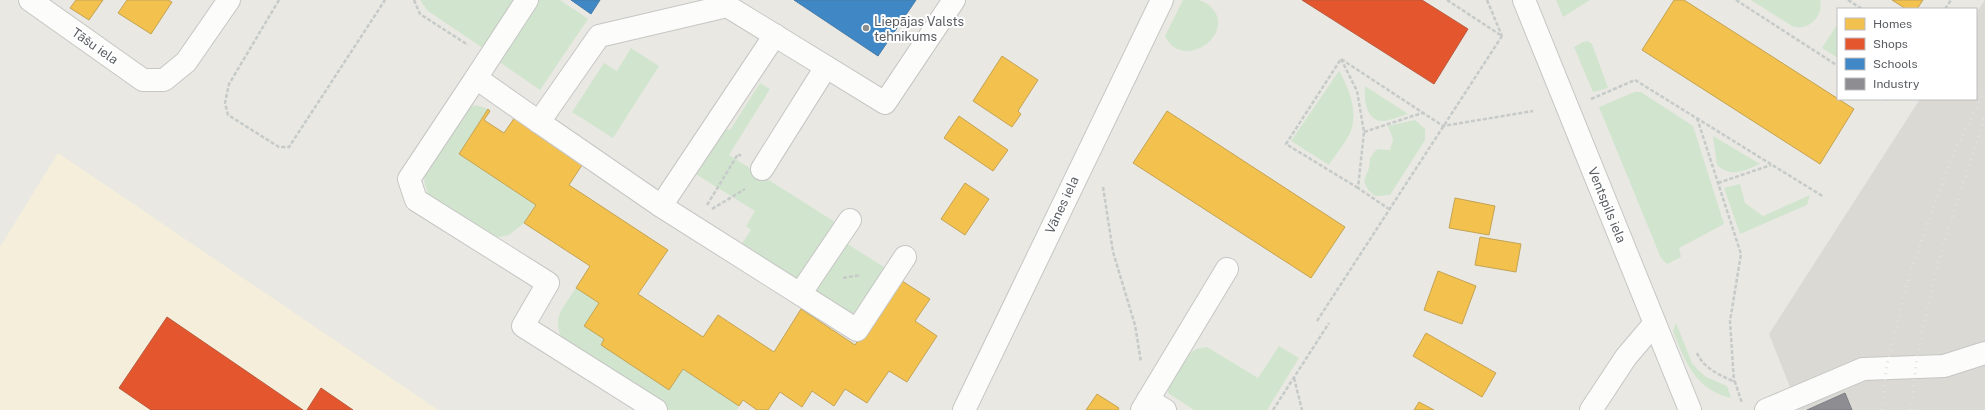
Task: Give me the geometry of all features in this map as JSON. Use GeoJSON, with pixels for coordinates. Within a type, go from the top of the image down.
{"type":"FeatureCollection","features":[{"type":"Feature","properties":{"kind":"street","name":"Tāšu iela"},"geometry":{"type":"LineString","coordinates":[[30,0],[143,80],[164,80],[186,62],[229,0]]}},
{"type":"Feature","properties":{"kind":"street"},"geometry":{"type":"LineString","coordinates":[[527,0],[408,179],[416,200],[548,283],[523,326],[656,410]]}},
{"type":"Feature","properties":{"kind":"street"},"geometry":{"type":"LineString","coordinates":[[539,122],[599,36],[727,6],[885,103],[954,0]]}},
{"type":"Feature","properties":{"kind":"street","name":"Vānes iela"},"geometry":{"type":"LineString","coordinates":[[964,410],[1162,0]]}},
{"type":"Feature","properties":{"kind":"street","name":"Ventspils iela"},"geometry":{"type":"LineString","coordinates":[[1524,0],[1690,410]]}},
{"type":"Feature","properties":{"kind":"street"},"geometry":{"type":"LineString","coordinates":[[661,206],[775,35]]}},
{"type":"Feature","properties":{"kind":"street"},"geometry":{"type":"LineString","coordinates":[[762,169],[826,67]]}},
{"type":"Feature","properties":{"kind":"street"},"geometry":{"type":"LineString","coordinates":[[476,78],[661,206],[696,222],[804,288],[857,330],[900,264]]}},
{"type":"Feature","properties":{"kind":"street"},"geometry":{"type":"LineString","coordinates":[[804,288],[850,220]]}},
{"type":"Feature","properties":{"kind":"street"},"geometry":{"type":"LineString","coordinates":[[1151,407],[1227,269]]}},
{"type":"Feature","properties":{"kind":"street"},"geometry":{"type":"LineString","coordinates":[[1591,410],[1626,357],[1654,324]]}},
{"type":"Feature","properties":{"kind":"street"},"geometry":{"type":"LineString","coordinates":[[1766,410],[1863,369],[1944,366],[1985,354]]}},
{"type":"Feature","properties":{"kind":"path"},"geometry":{"type":"LineString","coordinates":[[279,0],[230,84],[224,103],[228,116],[279,147],[289,147],[385,0]]}},
{"type":"Feature","properties":{"kind":"path"},"geometry":{"type":"LineString","coordinates":[[414,0],[420,14],[489,59]]}},
{"type":"Feature","properties":{"kind":"path"},"geometry":{"type":"LineString","coordinates":[[1447,0],[1502,36]]}},
{"type":"Feature","properties":{"kind":"path"},"geometry":{"type":"LineString","coordinates":[[1487,0],[1502,36]]}},
{"type":"Feature","properties":{"kind":"path"},"geometry":{"type":"LineString","coordinates":[[1736,0],[1837,65]]}},
{"type":"Feature","properties":{"kind":"path"},"geometry":{"type":"LineString","coordinates":[[1848,0],[1860,8]]}},
{"type":"Feature","properties":{"kind":"path"},"geometry":{"type":"LineString","coordinates":[[1317,321],[1502,36]]}},
{"type":"Feature","properties":{"kind":"path"},"geometry":{"type":"LineString","coordinates":[[1341,59],[1443,126],[1533,111]]}},
{"type":"Feature","properties":{"kind":"path"},"geometry":{"type":"LineString","coordinates":[[1341,59],[1286,144],[1358,188],[1389,209]]}},
{"type":"Feature","properties":{"kind":"path"},"geometry":{"type":"LineString","coordinates":[[1341,59],[1357,91],[1364,132],[1358,188]]}},
{"type":"Feature","properties":{"kind":"path"},"geometry":{"type":"LineString","coordinates":[[1591,100],[1635,80],[1824,198]]}},
{"type":"Feature","properties":{"kind":"path"},"geometry":{"type":"LineString","coordinates":[[1364,132],[1423,113]]}},
{"type":"Feature","properties":{"kind":"path"},"geometry":{"type":"LineString","coordinates":[[1697,118],[1741,254],[1730,321],[1734,382],[1744,410]]}},
{"type":"Feature","properties":{"kind":"path"},"geometry":{"type":"LineString","coordinates":[[738,154],[769,174],[696,222],[738,154]]}},
{"type":"Feature","properties":{"kind":"path"},"geometry":{"type":"LineString","coordinates":[[1718,183],[1771,165]]}},
{"type":"Feature","properties":{"kind":"path"},"geometry":{"type":"LineString","coordinates":[[1102,187],[1113,252],[1135,325],[1141,363]]}},
{"type":"Feature","properties":{"kind":"path"},"geometry":{"type":"LineString","coordinates":[[804,288],[900,264]]}},
{"type":"Feature","properties":{"kind":"path"},"geometry":{"type":"LineString","coordinates":[[1273,410],[1329,323]]}},
{"type":"Feature","properties":{"kind":"path"},"geometry":{"type":"LineString","coordinates":[[1696,352],[1699,359],[1711,371],[1734,382]]}},
{"type":"Feature","properties":{"kind":"path"},"geometry":{"type":"LineString","coordinates":[[1294,377],[1302,410]]}},
{"type":"Feature","properties":{"kind":"shaded area"},"geometry":{"type":"Polygon","coordinates":[[[1985,0],[1985,410],[1799,410],[1769,334],[1919,100],[1977,100],[1977,12],[1985,0]]]}},
{"type":"Feature","properties":{"kind":"shaded area"},"geometry":{"type":"Polygon","coordinates":[[[58,153],[438,410],[0,410],[0,247],[58,153]]]}},
{"type":"Feature","properties":{"kind":"green space"},"geometry":{"type":"Polygon","coordinates":[[[420,0],[521,0],[483,48],[428,11],[420,0]]]}},
{"type":"Feature","properties":{"kind":"green space"},"geometry":{"type":"Polygon","coordinates":[[[533,0],[560,0],[588,19],[540,90],[498,61],[533,0]]]}},
{"type":"Feature","properties":{"kind":"green space"},"geometry":{"type":"Polygon","coordinates":[[[1183,0],[1198,0],[1204,2],[1211,7],[1217,16],[1218,25],[1210,42],[1192,51],[1182,50],[1172,46],[1165,36],[1183,0]]]}},
{"type":"Feature","properties":{"kind":"green space"},"geometry":{"type":"Polygon","coordinates":[[[1556,0],[1590,0],[1563,17],[1556,0]]]}},
{"type":"Feature","properties":{"kind":"green space"},"geometry":{"type":"Polygon","coordinates":[[[1751,0],[1820,0],[1821,6],[1820,12],[1814,21],[1804,27],[1798,27],[1792,26],[1751,0]]]}},
{"type":"Feature","properties":{"kind":"green space"},"geometry":{"type":"Polygon","coordinates":[[[1837,25],[1837,57],[1822,48],[1837,25]]]}},
{"type":"Feature","properties":{"kind":"green space"},"geometry":{"type":"Polygon","coordinates":[[[1588,41],[1592,44],[1608,88],[1593,92],[1574,47],[1588,41]]]}},
{"type":"Feature","properties":{"kind":"green space"},"geometry":{"type":"Polygon","coordinates":[[[631,48],[659,66],[613,138],[572,112],[604,63],[617,71],[631,48]]]}},
{"type":"Feature","properties":{"kind":"green space"},"geometry":{"type":"Polygon","coordinates":[[[1339,71],[1349,92],[1353,108],[1353,123],[1351,131],[1344,144],[1329,165],[1291,141],[1339,71]]]}},
{"type":"Feature","properties":{"kind":"green space"},"geometry":{"type":"Polygon","coordinates":[[[760,83],[770,89],[729,155],[835,222],[798,281],[741,245],[751,230],[746,226],[755,211],[694,173],[724,127],[730,130],[760,83]]]}},
{"type":"Feature","properties":{"kind":"green space"},"geometry":{"type":"Polygon","coordinates":[[[1365,86],[1408,114],[1386,121],[1375,119],[1368,112],[1366,106],[1365,86]]]}},
{"type":"Feature","properties":{"kind":"green space"},"geometry":{"type":"Polygon","coordinates":[[[1635,92],[1641,92],[1693,126],[1724,224],[1679,248],[1681,257],[1667,264],[1661,258],[1599,107],[1635,92]]]}},
{"type":"Feature","properties":{"kind":"green space"},"geometry":{"type":"Polygon","coordinates":[[[476,105],[488,109],[459,154],[536,205],[524,223],[509,235],[498,237],[486,233],[429,197],[424,181],[426,164],[463,109],[476,105]]]}},
{"type":"Feature","properties":{"kind":"green space"},"geometry":{"type":"Polygon","coordinates":[[[1415,120],[1425,129],[1425,140],[1390,195],[1375,196],[1368,190],[1364,181],[1373,153],[1378,149],[1390,150],[1393,139],[1388,126],[1415,120]]]}},
{"type":"Feature","properties":{"kind":"green space"},"geometry":{"type":"Polygon","coordinates":[[[1713,136],[1760,164],[1738,172],[1723,169],[1717,165],[1713,136]]]}},
{"type":"Feature","properties":{"kind":"green space"},"geometry":{"type":"Polygon","coordinates":[[[1740,184],[1745,203],[1763,216],[1810,195],[1807,205],[1740,234],[1724,188],[1740,184]]]}},
{"type":"Feature","properties":{"kind":"green space"},"geometry":{"type":"Polygon","coordinates":[[[846,243],[890,271],[861,319],[816,291],[846,243]]]}},
{"type":"Feature","properties":{"kind":"green space"},"geometry":{"type":"Polygon","coordinates":[[[576,288],[599,303],[584,326],[604,339],[601,345],[669,390],[683,369],[739,406],[737,410],[664,410],[563,341],[558,325],[558,319],[563,307],[576,288]]]}},
{"type":"Feature","properties":{"kind":"green space"},"geometry":{"type":"Polygon","coordinates":[[[1676,323],[1692,363],[1706,377],[1727,386],[1731,398],[1709,389],[1693,373],[1687,364],[1673,331],[1676,323]]]}},
{"type":"Feature","properties":{"kind":"green space"},"geometry":{"type":"Polygon","coordinates":[[[1279,346],[1299,358],[1267,410],[1194,410],[1168,393],[1168,386],[1188,355],[1196,349],[1207,347],[1258,378],[1279,346]]]}},
{"type":"Feature","properties":{"kind":"building: Homes"},"geometry":{"type":"Polygon","coordinates":[[[76,0],[103,0],[89,20],[70,8],[76,0]]]}},
{"type":"Feature","properties":{"kind":"building: Homes"},"geometry":{"type":"Polygon","coordinates":[[[127,0],[168,0],[172,2],[151,34],[118,13],[127,0]]]}},
{"type":"Feature","properties":{"kind":"building: Homes"},"geometry":{"type":"Polygon","coordinates":[[[1674,0],[1684,0],[1837,98],[1837,100],[1840,100],[1854,109],[1820,164],[1642,50],[1674,0]]]}},
{"type":"Feature","properties":{"kind":"building: Homes"},"geometry":{"type":"Polygon","coordinates":[[[1892,0],[1923,0],[1918,8],[1904,8],[1892,0]]]}},
{"type":"Feature","properties":{"kind":"building: Homes"},"geometry":{"type":"Polygon","coordinates":[[[1002,56],[1038,80],[1018,111],[1021,114],[1012,127],[973,101],[1002,56]]]}},
{"type":"Feature","properties":{"kind":"building: Homes"},"geometry":{"type":"Polygon","coordinates":[[[488,109],[490,111],[484,120],[504,133],[515,117],[584,162],[569,185],[668,250],[638,294],[703,337],[718,315],[774,352],[801,309],[855,345],[899,279],[930,299],[915,321],[937,336],[907,382],[889,371],[867,403],[845,389],[834,406],[812,391],[802,407],[780,392],[768,410],[757,410],[743,400],[739,406],[683,369],[669,390],[601,345],[604,339],[584,326],[599,303],[576,288],[590,266],[524,223],[536,205],[459,154],[488,109]]]}},
{"type":"Feature","properties":{"kind":"building: Homes"},"geometry":{"type":"Polygon","coordinates":[[[1167,111],[1345,227],[1311,278],[1133,163],[1167,111]]]}},
{"type":"Feature","properties":{"kind":"building: Homes"},"geometry":{"type":"Polygon","coordinates":[[[959,116],[1008,150],[993,171],[944,138],[959,116]]]}},
{"type":"Feature","properties":{"kind":"building: Homes"},"geometry":{"type":"Polygon","coordinates":[[[965,183],[989,199],[965,235],[941,219],[965,183]]]}},
{"type":"Feature","properties":{"kind":"building: Homes"},"geometry":{"type":"Polygon","coordinates":[[[1455,198],[1495,206],[1489,235],[1449,228],[1455,198]]]}},
{"type":"Feature","properties":{"kind":"building: Homes"},"geometry":{"type":"Polygon","coordinates":[[[1480,237],[1521,244],[1516,272],[1475,265],[1480,237]]]}},
{"type":"Feature","properties":{"kind":"building: Homes"},"geometry":{"type":"Polygon","coordinates":[[[1438,271],[1476,286],[1462,324],[1424,310],[1438,271]]]}},
{"type":"Feature","properties":{"kind":"building: Homes"},"geometry":{"type":"Polygon","coordinates":[[[1426,333],[1496,373],[1482,397],[1413,356],[1426,333]]]}},
{"type":"Feature","properties":{"kind":"building: Homes"},"geometry":{"type":"Polygon","coordinates":[[[1097,394],[1119,408],[1118,410],[1086,410],[1097,394]]]}},
{"type":"Feature","properties":{"kind":"building: Homes"},"geometry":{"type":"Polygon","coordinates":[[[1419,402],[1434,410],[1414,410],[1419,402]]]}},
{"type":"Feature","properties":{"kind":"building: Shops"},"geometry":{"type":"Polygon","coordinates":[[[1302,0],[1422,0],[1468,29],[1434,84],[1302,0]]]}},
{"type":"Feature","properties":{"kind":"building: Shops"},"geometry":{"type":"Polygon","coordinates":[[[167,317],[303,410],[151,410],[119,388],[167,317]]]}},
{"type":"Feature","properties":{"kind":"building: Shops"},"geometry":{"type":"Polygon","coordinates":[[[321,388],[353,410],[307,410],[321,388]]]}},
{"type":"Feature","properties":{"kind":"building: Schools"},"geometry":{"type":"Polygon","coordinates":[[[571,0],[600,0],[591,14],[571,0]]]}},
{"type":"Feature","properties":{"kind":"building: Schools","name":"Liepājas Valsts tehnikums"},"geometry":{"type":"Polygon","coordinates":[[[794,0],[916,0],[878,56],[794,0]]]}},
{"type":"Feature","properties":{"kind":"building: Industry"},"geometry":{"type":"Polygon","coordinates":[[[1845,393],[1852,410],[1807,410],[1845,393]]]}},
{"type":"Feature","properties":{"kind":"railway"},"geometry":{"type":"LineString","coordinates":[[1882,410],[1887,364],[1909,276],[1951,159],[1985,90]]}},
{"type":"Feature","properties":{"kind":"railway"},"geometry":{"type":"LineString","coordinates":[[1911,410],[1917,358],[1937,266],[1985,115]]}},
{"type":"Feature","properties":{"kind":"place","name":"Liepājas Valsts tehnikums"},"geometry":{"type":"Point","coordinates":[866,28]}}]}
